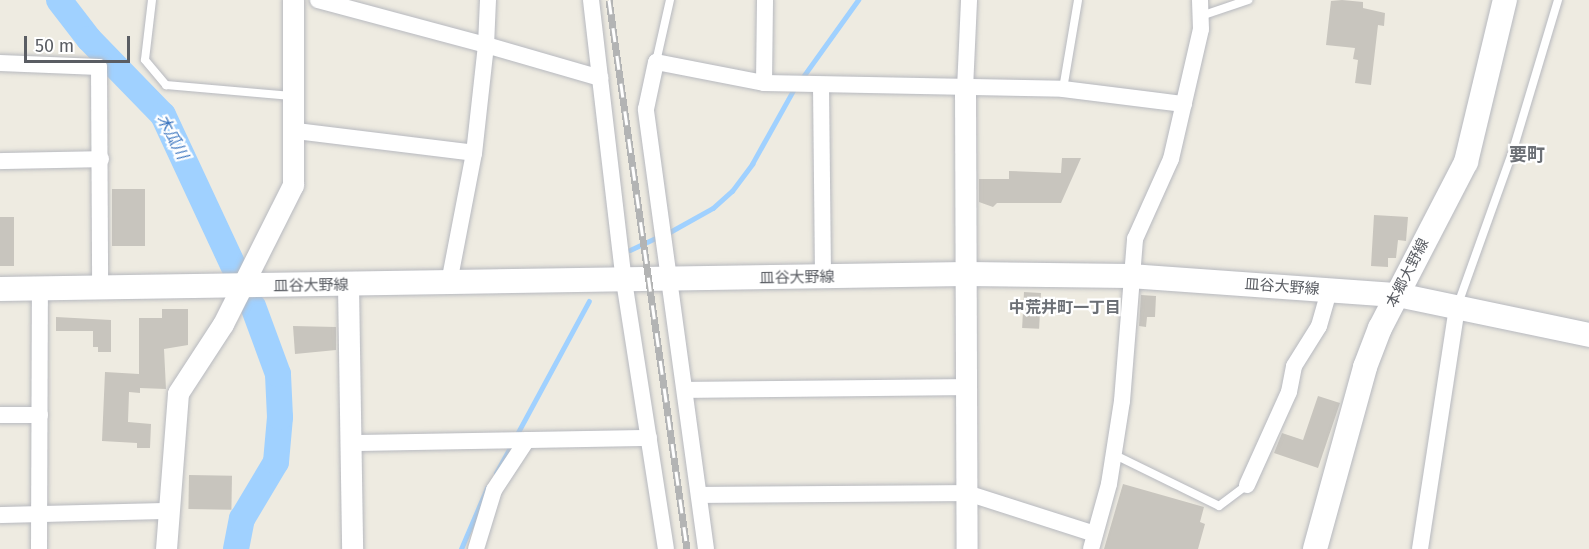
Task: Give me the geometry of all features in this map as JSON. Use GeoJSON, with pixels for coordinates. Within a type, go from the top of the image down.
{"type":"FeatureCollection","features":[{"type":"Feature","properties":{"kind":"main road","name":"本郷大野線"},"geometry":{"type":"LineString","coordinates":[[1316,549],[1365,367],[1398,295],[1466,162],[1506,0]]}},
{"type":"Feature","properties":{"kind":"main road","name":"皿谷大野線"},"geometry":{"type":"LineString","coordinates":[[0,289],[966,274],[1130,276],[1398,295],[1589,335]]}},
{"type":"Feature","properties":{"kind":"street"},"geometry":{"type":"LineString","coordinates":[[166,549],[166,511],[178,393],[223,324],[239,287],[271,235],[293,185],[296,131],[293,0]]}},
{"type":"Feature","properties":{"kind":"street"},"geometry":{"type":"LineString","coordinates":[[318,0],[600,78]]}},
{"type":"Feature","properties":{"kind":"street"},"geometry":{"type":"LineString","coordinates":[[449,283],[474,153],[486,45],[488,0]]}},
{"type":"Feature","properties":{"kind":"street"},"geometry":{"type":"LineString","coordinates":[[591,0],[624,281],[666,549]]}},
{"type":"Feature","properties":{"kind":"street"},"geometry":{"type":"LineString","coordinates":[[764,83],[765,0]]}},
{"type":"Feature","properties":{"kind":"street"},"geometry":{"type":"LineString","coordinates":[[967,549],[965,88],[969,0]]}},
{"type":"Feature","properties":{"kind":"street"},"geometry":{"type":"LineString","coordinates":[[699,495],[967,493],[1093,542],[1113,454],[1122,401],[1130,276],[1135,239],[1171,159],[1201,29],[1200,8]]}},
{"type":"Feature","properties":{"kind":"street"},"geometry":{"type":"LineString","coordinates":[[706,549],[646,109],[656,62],[764,83],[1063,89],[1184,104]]}},
{"type":"Feature","properties":{"kind":"street"},"geometry":{"type":"LineString","coordinates":[[0,63],[99,67],[100,288]]}},
{"type":"Feature","properties":{"kind":"street"},"geometry":{"type":"LineString","coordinates":[[814,85],[823,278]]}},
{"type":"Feature","properties":{"kind":"street"},"geometry":{"type":"LineString","coordinates":[[296,131],[474,153]]}},
{"type":"Feature","properties":{"kind":"street"},"geometry":{"type":"LineString","coordinates":[[0,161],[101,159]]}},
{"type":"Feature","properties":{"kind":"street"},"geometry":{"type":"LineString","coordinates":[[348,285],[352,549]]}},
{"type":"Feature","properties":{"kind":"street"},"geometry":{"type":"LineString","coordinates":[[39,549],[40,288]]}},
{"type":"Feature","properties":{"kind":"street"},"geometry":{"type":"LineString","coordinates":[[1247,485],[1289,392],[1294,366],[1319,326],[1329,290]]}},
{"type":"Feature","properties":{"kind":"street"},"geometry":{"type":"LineString","coordinates":[[1420,549],[1457,306]]}},
{"type":"Feature","properties":{"kind":"street"},"geometry":{"type":"LineString","coordinates":[[685,390],[966,387]]}},
{"type":"Feature","properties":{"kind":"street"},"geometry":{"type":"LineString","coordinates":[[0,415],[40,415]]}},
{"type":"Feature","properties":{"kind":"street"},"geometry":{"type":"LineString","coordinates":[[352,443],[649,438]]}},
{"type":"Feature","properties":{"kind":"street"},"geometry":{"type":"LineString","coordinates":[[476,549],[494,490],[527,440]]}},
{"type":"Feature","properties":{"kind":"street"},"geometry":{"type":"LineString","coordinates":[[0,515],[166,511]]}},
{"type":"Feature","properties":{"kind":"lane"},"geometry":{"type":"LineString","coordinates":[[152,0],[145,60],[166,84],[295,96]]}},
{"type":"Feature","properties":{"kind":"lane"},"geometry":{"type":"LineString","coordinates":[[656,62],[670,0]]}},
{"type":"Feature","properties":{"kind":"lane"},"geometry":{"type":"LineString","coordinates":[[1063,89],[1078,0]]}},
{"type":"Feature","properties":{"kind":"lane"},"geometry":{"type":"LineString","coordinates":[[1200,8],[1248,0]]}},
{"type":"Feature","properties":{"kind":"lane"},"geometry":{"type":"LineString","coordinates":[[1457,306],[1513,150],[1558,0]]}},
{"type":"Feature","properties":{"kind":"lane"},"geometry":{"type":"LineString","coordinates":[[1113,454],[1219,506],[1247,485]]}},
{"type":"Feature","properties":{"kind":"building"},"geometry":{"type":"Polygon","coordinates":[[[1331,1],[1363,2],[1363,8],[1385,13],[1384,26],[1378,25],[1371,85],[1355,83],[1358,60],[1353,59],[1355,48],[1326,45],[1331,1]]]}},
{"type":"Feature","properties":{"kind":"building"},"geometry":{"type":"Polygon","coordinates":[[[1062,158],[1081,158],[1061,203],[997,203],[993,207],[979,202],[979,179],[1009,179],[1009,171],[1061,173],[1062,158]]]}},
{"type":"Feature","properties":{"kind":"building"},"geometry":{"type":"Polygon","coordinates":[[[112,189],[145,189],[145,246],[112,246],[112,189]]]}},
{"type":"Feature","properties":{"kind":"building"},"geometry":{"type":"Polygon","coordinates":[[[1374,215],[1408,217],[1406,241],[1398,240],[1396,258],[1388,258],[1388,267],[1371,266],[1374,215]]]}},
{"type":"Feature","properties":{"kind":"building"},"geometry":{"type":"Polygon","coordinates":[[[0,217],[14,217],[14,266],[0,266],[0,217]]]}},
{"type":"Feature","properties":{"kind":"building"},"geometry":{"type":"Polygon","coordinates":[[[1024,292],[1041,293],[1039,329],[1022,328],[1024,292]]]}},
{"type":"Feature","properties":{"kind":"building"},"geometry":{"type":"Polygon","coordinates":[[[1141,295],[1156,296],[1155,317],[1147,317],[1146,327],[1139,326],[1141,295]]]}},
{"type":"Feature","properties":{"kind":"building"},"geometry":{"type":"Polygon","coordinates":[[[162,309],[188,309],[188,345],[164,349],[166,389],[140,388],[140,393],[129,392],[128,422],[151,424],[150,448],[137,448],[137,443],[102,441],[105,372],[139,374],[139,318],[162,318],[162,309]]]}},
{"type":"Feature","properties":{"kind":"building"},"geometry":{"type":"Polygon","coordinates":[[[56,317],[111,320],[111,352],[98,352],[98,347],[93,347],[93,331],[56,331],[56,317]]]}},
{"type":"Feature","properties":{"kind":"building"},"geometry":{"type":"Polygon","coordinates":[[[293,326],[336,327],[336,350],[295,354],[293,326]]]}},
{"type":"Feature","properties":{"kind":"building"},"geometry":{"type":"Polygon","coordinates":[[[1318,396],[1340,403],[1318,468],[1274,453],[1282,433],[1303,440],[1318,396]]]}},
{"type":"Feature","properties":{"kind":"building"},"geometry":{"type":"Polygon","coordinates":[[[189,475],[232,476],[231,510],[188,509],[189,475]]]}},
{"type":"Feature","properties":{"kind":"building"},"geometry":{"type":"Polygon","coordinates":[[[1123,484],[1204,507],[1200,522],[1205,524],[1198,549],[1104,549],[1123,484]]]}},
{"type":"Feature","properties":{"kind":"waterway","name":"木瓜川"},"geometry":{"type":"LineString","coordinates":[[59,0],[89,39],[163,115],[233,265]]}},
{"type":"Feature","properties":{"kind":"waterway"},"geometry":{"type":"LineString","coordinates":[[800,81],[858,0]]}},
{"type":"Feature","properties":{"kind":"waterway"},"geometry":{"type":"LineString","coordinates":[[668,233],[713,208],[732,191],[752,164],[795,87]]}},
{"type":"Feature","properties":{"kind":"waterway"},"geometry":{"type":"LineString","coordinates":[[630,250],[660,236]]}},
{"type":"Feature","properties":{"kind":"waterway"},"geometry":{"type":"LineString","coordinates":[[516,436],[589,301]]}},
{"type":"Feature","properties":{"kind":"waterway","name":"木瓜川"},"geometry":{"type":"LineString","coordinates":[[236,549],[242,519],[276,462],[280,417],[278,374],[253,306]]}},
{"type":"Feature","properties":{"kind":"waterway"},"geometry":{"type":"LineString","coordinates":[[496,473],[512,444]]}},
{"type":"Feature","properties":{"kind":"waterway"},"geometry":{"type":"LineString","coordinates":[[461,549],[487,488]]}},
{"type":"Feature","properties":{"kind":"railway"},"geometry":{"type":"LineString","coordinates":[[609,0],[687,549]]}},
{"type":"Feature","properties":{"kind":"district","name":"要町"},"geometry":{"type":"Point","coordinates":[1527,155]}},
{"type":"Feature","properties":{"kind":"district","name":"中荒井町一丁目"},"geometry":{"type":"Point","coordinates":[1065,308]}}]}
